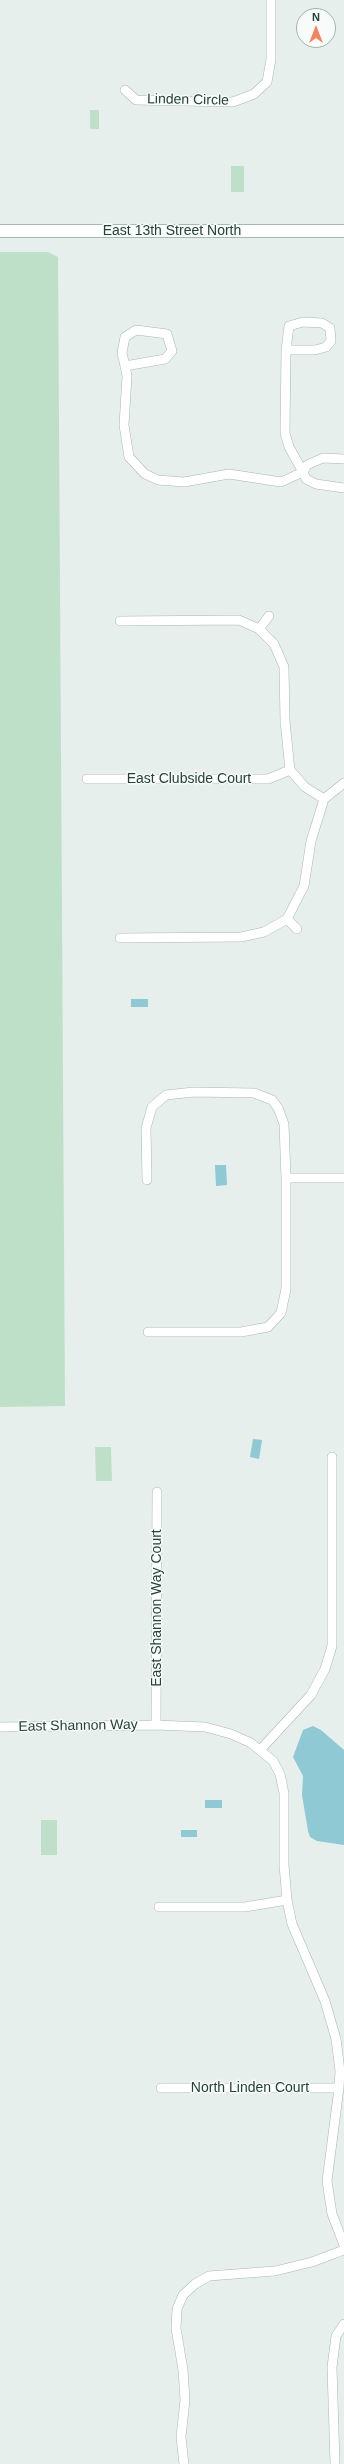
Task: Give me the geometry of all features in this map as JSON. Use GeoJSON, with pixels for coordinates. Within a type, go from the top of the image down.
{"type":"FeatureCollection","features":[{"type":"Feature","properties":{"kind":"main road","name":"East 13th Street North"},"geometry":{"type":"LineString","coordinates":[[0,231],[344,230]]}},
{"type":"Feature","properties":{"kind":"street","name":"Linden Circle"},"geometry":{"type":"LineString","coordinates":[[125,90],[136,100],[233,102],[254,94],[267,82],[271,59],[271,0]]}},
{"type":"Feature","properties":{"kind":"street"},"geometry":{"type":"LineString","coordinates":[[286,350],[315,350],[326,347],[331,341],[330,328],[322,323],[303,322],[289,326],[286,350],[285,433],[289,447],[306,479],[316,484],[344,488]]}},
{"type":"Feature","properties":{"kind":"street"},"geometry":{"type":"LineString","coordinates":[[125,366],[165,359],[172,351],[167,334],[136,330],[124,337],[122,353],[127,376],[124,425],[129,457],[145,474],[158,480],[184,482],[229,474],[281,482],[303,472],[307,465],[324,458],[344,459]]}},
{"type":"Feature","properties":{"kind":"street"},"geometry":{"type":"LineString","coordinates":[[258,629],[269,616]]}},
{"type":"Feature","properties":{"kind":"street"},"geometry":{"type":"LineString","coordinates":[[120,621],[239,620],[258,629],[274,644],[284,667],[285,721],[290,770],[305,787],[324,800]]}},
{"type":"Feature","properties":{"kind":"street","name":"East Clubside Court"},"geometry":{"type":"LineString","coordinates":[[87,779],[268,779],[290,770]]}},
{"type":"Feature","properties":{"kind":"street"},"geometry":{"type":"LineString","coordinates":[[120,938],[241,938],[264,932],[287,919],[304,886],[310,841],[324,800],[344,783]]}},
{"type":"Feature","properties":{"kind":"street"},"geometry":{"type":"LineString","coordinates":[[287,919],[297,929]]}},
{"type":"Feature","properties":{"kind":"street"},"geometry":{"type":"LineString","coordinates":[[147,1180],[146,1128],[152,1107],[166,1095],[194,1092],[254,1093],[272,1100],[278,1108],[284,1124],[286,1178],[286,1289],[281,1313],[268,1327],[241,1332],[148,1332]]}},
{"type":"Feature","properties":{"kind":"street"},"geometry":{"type":"LineString","coordinates":[[286,1178],[344,1178]]}},
{"type":"Feature","properties":{"kind":"street"},"geometry":{"type":"LineString","coordinates":[[260,1750],[311,1695],[325,1669],[332,1646],[332,1457]]}},
{"type":"Feature","properties":{"kind":"street","name":"East Shannon Way Court"},"geometry":{"type":"LineString","coordinates":[[156,1725],[157,1492]]}},
{"type":"Feature","properties":{"kind":"street","name":"East Shannon Way"},"geometry":{"type":"LineString","coordinates":[[0,1727],[156,1725],[205,1728],[231,1734],[260,1750],[276,1768],[284,1793],[284,1865],[287,1900],[292,1924],[325,2002],[336,2039],[340,2071],[339,2088],[327,2181],[332,2214],[344,2245]]}},
{"type":"Feature","properties":{"kind":"street"},"geometry":{"type":"LineString","coordinates":[[159,1907],[245,1907],[287,1900]]}},
{"type":"Feature","properties":{"kind":"street","name":"North Linden Court"},"geometry":{"type":"LineString","coordinates":[[161,2088],[339,2088]]}},
{"type":"Feature","properties":{"kind":"street"},"geometry":{"type":"LineString","coordinates":[[184,2464],[181,2438],[185,2400],[183,2370],[176,2328],[177,2309],[183,2295],[195,2284],[209,2276],[275,2271],[312,2262],[344,2250]]}},
{"type":"Feature","properties":{"kind":"street"},"geometry":{"type":"LineString","coordinates":[[335,2464],[335,2420],[332,2367],[336,2336],[344,2324]]}},
{"type":"Feature","properties":{"kind":"green space"},"geometry":{"type":"Polygon","coordinates":[[[90,110],[99,110],[99,129],[90,129],[90,110]]]}},
{"type":"Feature","properties":{"kind":"green space"},"geometry":{"type":"Polygon","coordinates":[[[231,166],[244,166],[244,192],[231,192],[231,166]]]}},
{"type":"Feature","properties":{"kind":"green space"},"geometry":{"type":"Polygon","coordinates":[[[0,252],[48,252],[58,257],[65,1406],[0,1407],[0,252]]]}},
{"type":"Feature","properties":{"kind":"green space"},"geometry":{"type":"Polygon","coordinates":[[[95,1447],[111,1447],[112,1481],[96,1481],[95,1447]]]}},
{"type":"Feature","properties":{"kind":"green space"},"geometry":{"type":"Polygon","coordinates":[[[41,1820],[57,1820],[57,1855],[41,1855],[41,1820]]]}},
{"type":"Feature","properties":{"kind":"water"},"geometry":{"type":"Polygon","coordinates":[[[131,999],[148,999],[148,1007],[131,1007],[131,999]]]}},
{"type":"Feature","properties":{"kind":"water"},"geometry":{"type":"Polygon","coordinates":[[[215,1165],[226,1165],[227,1185],[216,1186],[215,1165]]]}},
{"type":"Feature","properties":{"kind":"water"},"geometry":{"type":"Polygon","coordinates":[[[253,1439],[262,1440],[259,1459],[250,1457],[253,1439]]]}},
{"type":"Feature","properties":{"kind":"water"},"geometry":{"type":"Polygon","coordinates":[[[313,1726],[321,1730],[344,1750],[344,1845],[317,1841],[310,1837],[308,1831],[302,1795],[303,1776],[293,1757],[303,1730],[313,1726]]]}},
{"type":"Feature","properties":{"kind":"water"},"geometry":{"type":"Polygon","coordinates":[[[205,1800],[222,1800],[222,1808],[205,1808],[205,1800]]]}},
{"type":"Feature","properties":{"kind":"water"},"geometry":{"type":"Polygon","coordinates":[[[181,1830],[197,1830],[197,1837],[181,1837],[181,1830]]]}}]}
